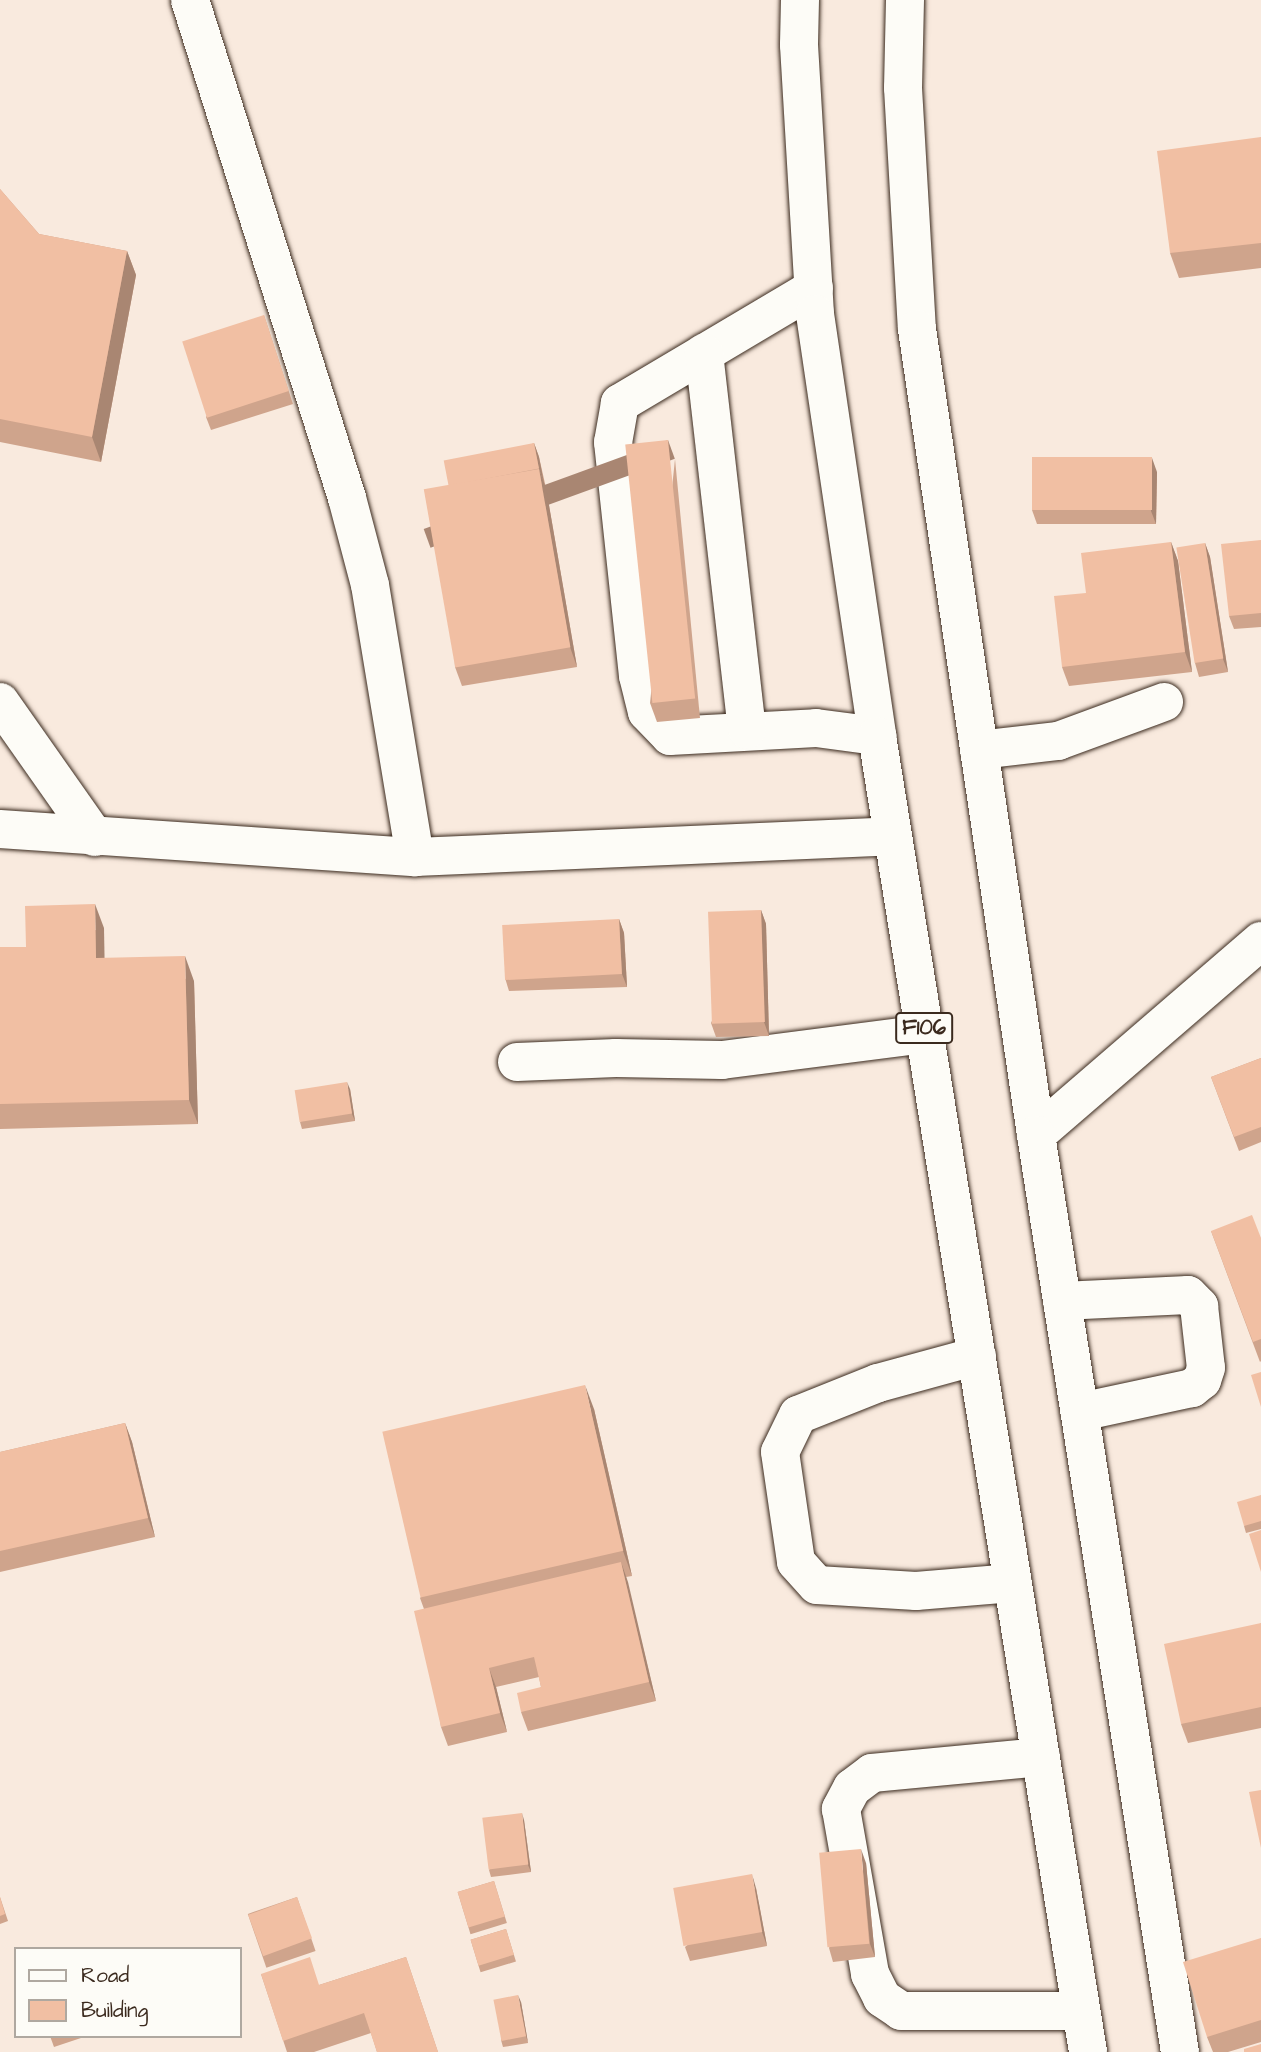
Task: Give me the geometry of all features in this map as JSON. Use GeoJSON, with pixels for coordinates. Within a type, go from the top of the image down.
{"type":"FeatureCollection","features":[{"type":"Feature","properties":{"kind":"main road"},"geometry":{"type":"LineString","coordinates":[[190,0],[347,498],[370,585],[415,857]]}},
{"type":"Feature","properties":{"kind":"main road","name":"F106"},"geometry":{"type":"LineString","coordinates":[[800,0],[799,46],[815,314],[877,736],[1087,2052]]}},
{"type":"Feature","properties":{"kind":"main road"},"geometry":{"type":"LineString","coordinates":[[905,0],[903,88],[918,330],[1036,1135],[1180,2052]]}},
{"type":"Feature","properties":{"kind":"main road"},"geometry":{"type":"LineString","coordinates":[[814,288],[620,403],[613,442],[636,662],[646,712],[670,736],[816,728],[877,736]]}},
{"type":"Feature","properties":{"kind":"main road"},"geometry":{"type":"LineString","coordinates":[[704,353],[747,730]]}},
{"type":"Feature","properties":{"kind":"main road"},"geometry":{"type":"LineString","coordinates":[[0,702],[95,837]]}},
{"type":"Feature","properties":{"kind":"main road"},"geometry":{"type":"LineString","coordinates":[[979,750],[1058,741],[1164,702]]}},
{"type":"Feature","properties":{"kind":"main road"},"geometry":{"type":"LineString","coordinates":[[0,829],[415,857],[893,836]]}},
{"type":"Feature","properties":{"kind":"main road"},"geometry":{"type":"LineString","coordinates":[[1036,1135],[1261,942]]}},
{"type":"Feature","properties":{"kind":"main road"},"geometry":{"type":"LineString","coordinates":[[517,1062],[616,1058],[722,1060],[925,1034]]}},
{"type":"Feature","properties":{"kind":"main road"},"geometry":{"type":"LineString","coordinates":[[1062,1301],[1188,1295],[1199,1306],[1206,1368],[1202,1380],[1192,1388],[1080,1412]]}},
{"type":"Feature","properties":{"kind":"main road"},"geometry":{"type":"LineString","coordinates":[[977,1356],[878,1383],[798,1415],[780,1452],[796,1562],[817,1585],[916,1591],[1013,1583]]}},
{"type":"Feature","properties":{"kind":"main road"},"geometry":{"type":"LineString","coordinates":[[1041,1757],[872,1773],[852,1788],[841,1809],[870,1974],[882,1998],[901,2011],[1081,2011]]}},
{"type":"Feature","properties":{"kind":"building"},"geometry":{"type":"Polygon","coordinates":[[[1261,137],[1261,243],[1170,253],[1157,151],[1261,137]]]}},
{"type":"Feature","properties":{"kind":"building"},"geometry":{"type":"Polygon","coordinates":[[[0,189],[39,234],[127,251],[92,437],[0,419],[0,189]]]}},
{"type":"Feature","properties":{"kind":"building"},"geometry":{"type":"Polygon","coordinates":[[[264,315],[289,391],[207,418],[182,342],[264,315]]]}},
{"type":"Feature","properties":{"kind":"building"},"geometry":{"type":"Polygon","coordinates":[[[668,440],[695,699],[652,703],[625,444],[668,440]]]}},
{"type":"Feature","properties":{"kind":"building"},"geometry":{"type":"Polygon","coordinates":[[[534,443],[539,469],[449,486],[444,461],[534,443]]]}},
{"type":"Feature","properties":{"kind":"building"},"geometry":{"type":"Polygon","coordinates":[[[1032,457],[1152,457],[1152,510],[1032,510],[1032,457]]]}},
{"type":"Feature","properties":{"kind":"building"},"geometry":{"type":"Polygon","coordinates":[[[539,469],[570,647],[455,668],[424,489],[539,469]]]}},
{"type":"Feature","properties":{"kind":"building"},"geometry":{"type":"Polygon","coordinates":[[[1261,540],[1261,613],[1229,616],[1221,544],[1261,540]]]}},
{"type":"Feature","properties":{"kind":"building"},"geometry":{"type":"Polygon","coordinates":[[[1171,542],[1185,652],[1062,667],[1054,596],[1086,593],[1081,553],[1171,542]]]}},
{"type":"Feature","properties":{"kind":"building"},"geometry":{"type":"Polygon","coordinates":[[[1205,543],[1223,659],[1195,663],[1176,548],[1205,543]]]}},
{"type":"Feature","properties":{"kind":"building"},"geometry":{"type":"Polygon","coordinates":[[[95,904],[96,958],[185,956],[189,1100],[0,1104],[0,947],[26,947],[25,906],[95,904]]]}},
{"type":"Feature","properties":{"kind":"building"},"geometry":{"type":"Polygon","coordinates":[[[761,910],[765,1022],[712,1024],[708,912],[761,910]]]}},
{"type":"Feature","properties":{"kind":"building"},"geometry":{"type":"Polygon","coordinates":[[[619,919],[622,974],[505,980],[502,925],[619,919]]]}},
{"type":"Feature","properties":{"kind":"building"},"geometry":{"type":"Polygon","coordinates":[[[1261,1058],[1261,1127],[1234,1137],[1211,1077],[1261,1058]]]}},
{"type":"Feature","properties":{"kind":"building"},"geometry":{"type":"Polygon","coordinates":[[[347,1082],[352,1114],[300,1122],[295,1090],[347,1082]]]}},
{"type":"Feature","properties":{"kind":"building"},"geometry":{"type":"Polygon","coordinates":[[[1252,1215],[1261,1238],[1261,1339],[1253,1342],[1211,1231],[1252,1215]]]}},
{"type":"Feature","properties":{"kind":"building"},"geometry":{"type":"Polygon","coordinates":[[[1261,1372],[1261,1407],[1251,1375],[1261,1372]]]}},
{"type":"Feature","properties":{"kind":"building"},"geometry":{"type":"Polygon","coordinates":[[[585,1385],[623,1551],[421,1597],[382,1432],[585,1385]]]}},
{"type":"Feature","properties":{"kind":"building"},"geometry":{"type":"Polygon","coordinates":[[[125,1423],[148,1518],[0,1551],[0,1452],[125,1423]]]}},
{"type":"Feature","properties":{"kind":"building"},"geometry":{"type":"Polygon","coordinates":[[[1261,1495],[1261,1521],[1244,1526],[1237,1502],[1261,1495]]]}},
{"type":"Feature","properties":{"kind":"building"},"geometry":{"type":"Polygon","coordinates":[[[1261,1530],[1261,1572],[1249,1534],[1261,1530]]]}},
{"type":"Feature","properties":{"kind":"building"},"geometry":{"type":"Polygon","coordinates":[[[621,1562],[649,1682],[521,1712],[517,1693],[541,1687],[534,1657],[489,1668],[500,1713],[441,1727],[414,1611],[621,1562]]]}},
{"type":"Feature","properties":{"kind":"building"},"geometry":{"type":"Polygon","coordinates":[[[1261,1623],[1261,1707],[1181,1724],[1164,1644],[1261,1623]]]}},
{"type":"Feature","properties":{"kind":"building"},"geometry":{"type":"Polygon","coordinates":[[[1261,1790],[1261,1848],[1249,1792],[1261,1790]]]}},
{"type":"Feature","properties":{"kind":"building"},"geometry":{"type":"Polygon","coordinates":[[[522,1813],[528,1865],[489,1869],[482,1818],[522,1813]]]}},
{"type":"Feature","properties":{"kind":"building"},"geometry":{"type":"Polygon","coordinates":[[[861,1849],[869,1944],[827,1947],[819,1853],[861,1849]]]}},
{"type":"Feature","properties":{"kind":"building"},"geometry":{"type":"Polygon","coordinates":[[[752,1874],[762,1932],[683,1946],[673,1888],[752,1874]]]}},
{"type":"Feature","properties":{"kind":"building"},"geometry":{"type":"Polygon","coordinates":[[[494,1881],[505,1916],[468,1927],[458,1892],[494,1881]]]}},
{"type":"Feature","properties":{"kind":"building"},"geometry":{"type":"Polygon","coordinates":[[[0,1897],[5,1914],[0,1916],[0,1897]]]}},
{"type":"Feature","properties":{"kind":"building"},"geometry":{"type":"Polygon","coordinates":[[[297,1897],[312,1938],[263,1956],[248,1915],[297,1897]]]}},
{"type":"Feature","properties":{"kind":"building"},"geometry":{"type":"Polygon","coordinates":[[[506,1929],[514,1955],[479,1966],[471,1940],[506,1929]]]}},
{"type":"Feature","properties":{"kind":"building"},"geometry":{"type":"Polygon","coordinates":[[[1261,1938],[1261,2020],[1207,2037],[1183,1962],[1261,1938]]]}},
{"type":"Feature","properties":{"kind":"building"},"geometry":{"type":"Polygon","coordinates":[[[310,1957],[319,1985],[406,1957],[438,2052],[377,2052],[364,2013],[283,2041],[261,1974],[310,1957]]]}},
{"type":"Feature","properties":{"kind":"building"},"geometry":{"type":"Polygon","coordinates":[[[518,1995],[526,2036],[501,2041],[493,2000],[518,1995]]]}},
{"type":"Feature","properties":{"kind":"building"},"geometry":{"type":"Polygon","coordinates":[[[1261,2044],[1261,2052],[1244,2052],[1244,2049],[1261,2044]]]}}]}
